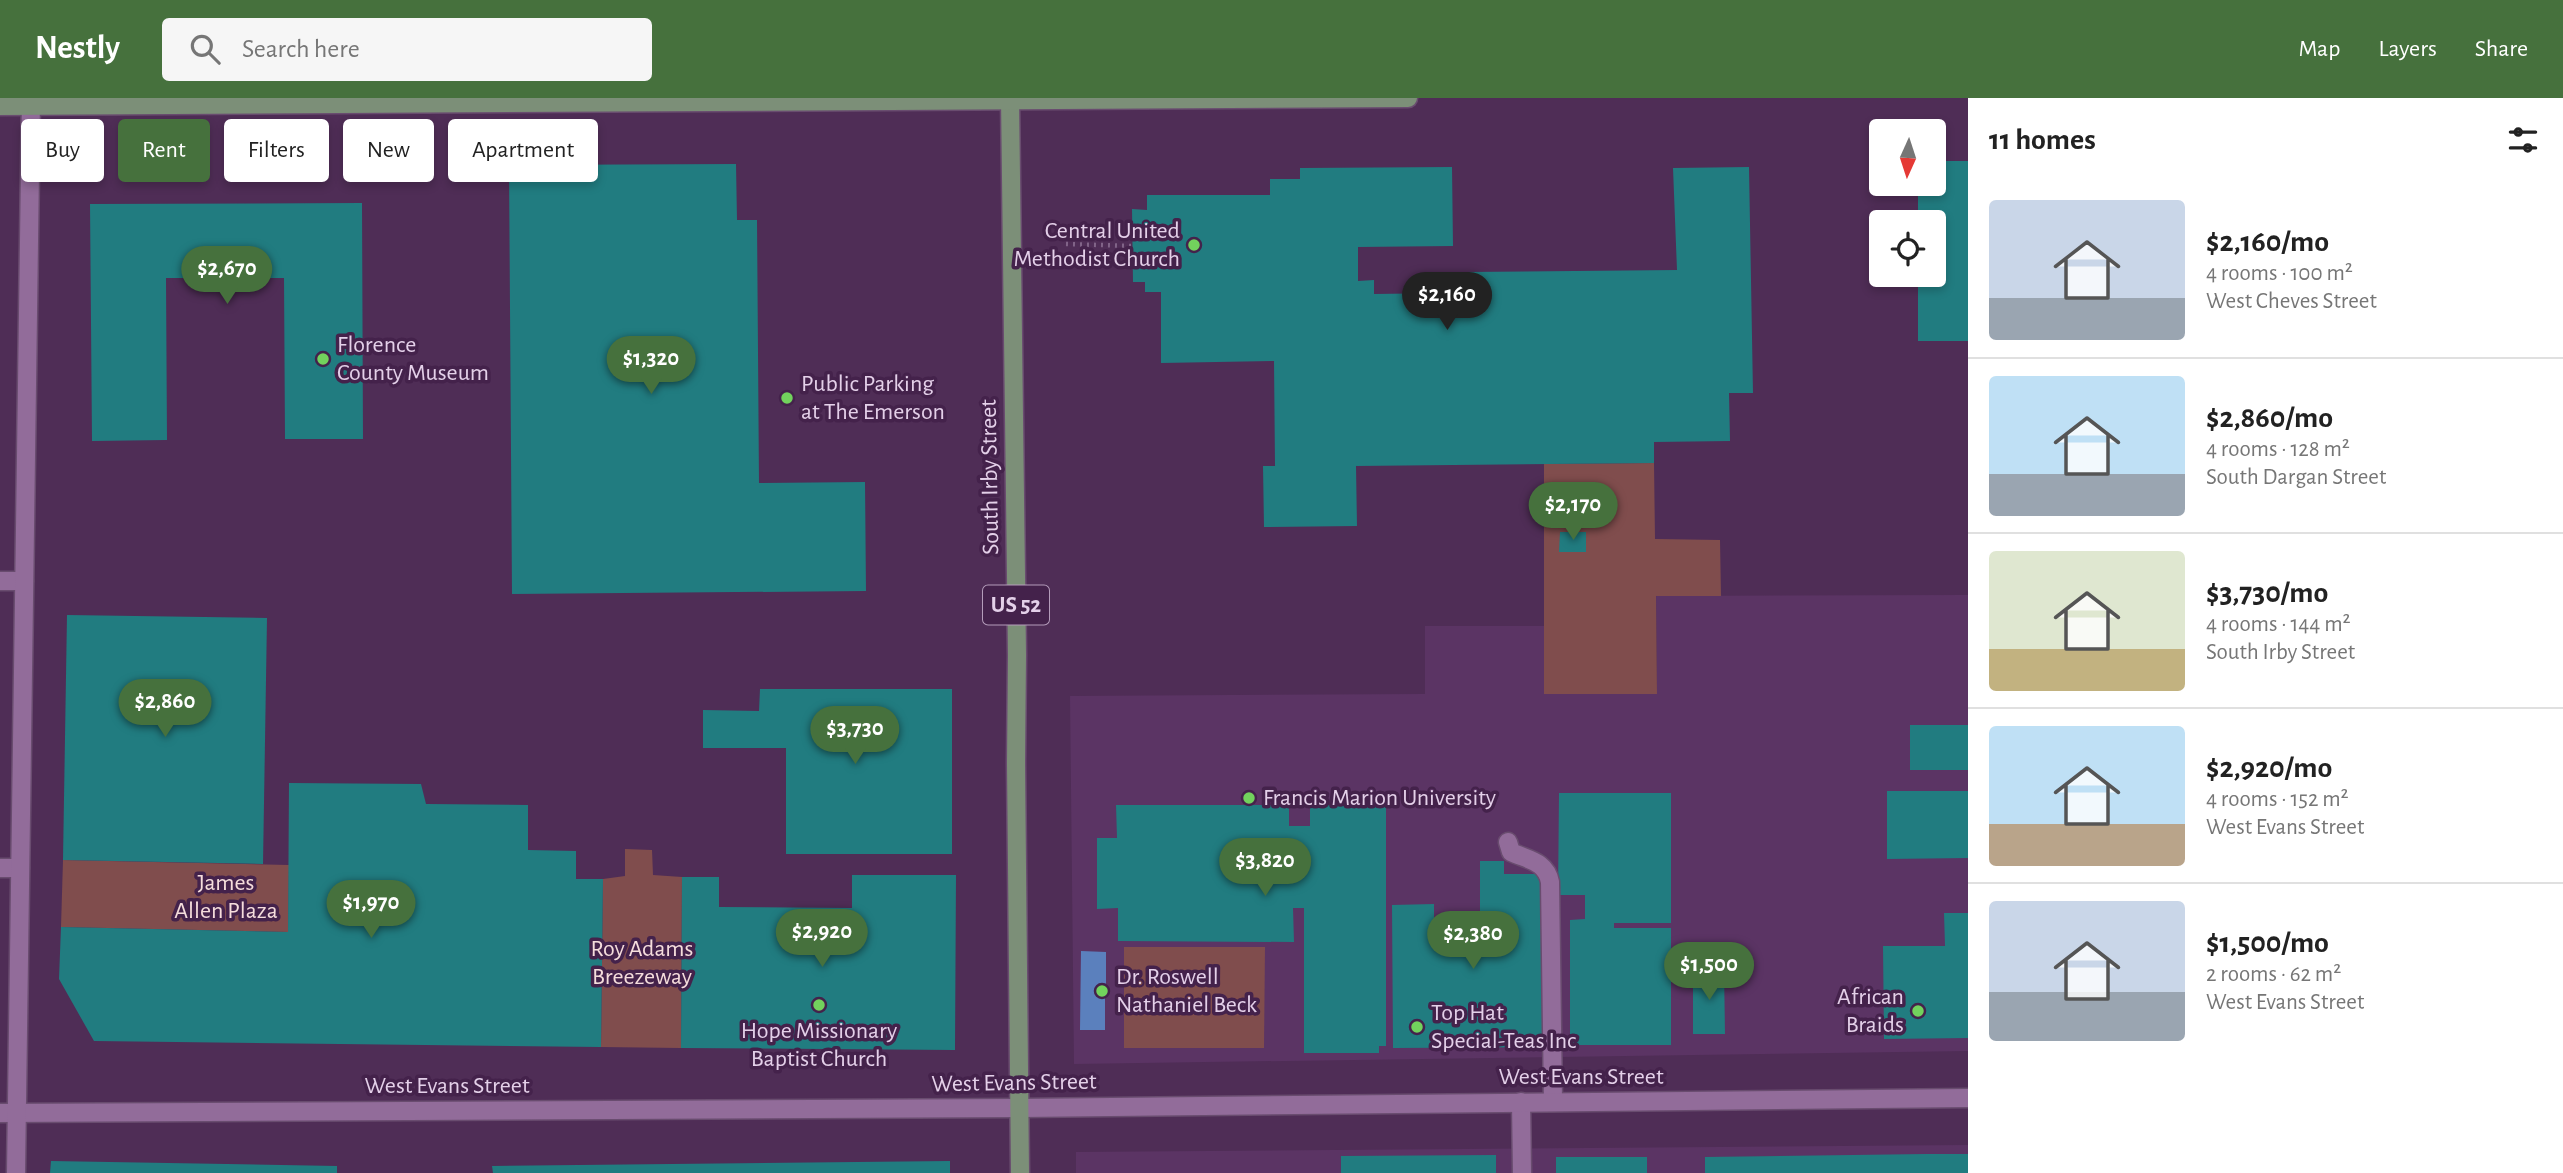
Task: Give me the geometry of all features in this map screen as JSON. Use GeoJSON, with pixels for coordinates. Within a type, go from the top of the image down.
{"type":"FeatureCollection","features":[{"type":"Feature","properties":{"kind":"main road"},"geometry":{"type":"LineString","coordinates":[[0,106],[31,102],[1408,98]]}},
{"type":"Feature","properties":{"kind":"main road","name":"South Irby Street"},"geometry":{"type":"LineString","coordinates":[[1010,100],[1020,1108]]}},
{"type":"Feature","properties":{"kind":"main road","name":"US 52"},"geometry":{"type":"LineString","coordinates":[[1020,1108],[1020,1173]]}},
{"type":"Feature","properties":{"kind":"street"},"geometry":{"type":"LineString","coordinates":[[16,1173],[19,1113],[31,102]]}},
{"type":"Feature","properties":{"kind":"street"},"geometry":{"type":"LineString","coordinates":[[0,581],[24,581]]}},
{"type":"Feature","properties":{"kind":"street"},"geometry":{"type":"LineString","coordinates":[[1508,842],[1511,852],[1542,866],[1548,873],[1550,882],[1553,1102]]}},
{"type":"Feature","properties":{"kind":"street"},"geometry":{"type":"LineString","coordinates":[[0,868],[20,868]]}},
{"type":"Feature","properties":{"kind":"street","name":"West Evans Street"},"geometry":{"type":"LineString","coordinates":[[0,1113],[1020,1108],[1968,1098]]}},
{"type":"Feature","properties":{"kind":"street"},"geometry":{"type":"LineString","coordinates":[[1521,1102],[1522,1173]]}},
{"type":"Feature","properties":{"kind":"path"},"geometry":{"type":"LineString","coordinates":[[1066,244],[1133,246]]}},
{"type":"Feature","properties":{"kind":"shaded area"},"geometry":{"type":"Polygon","coordinates":[[[1968,595],[1968,1051],[1074,1064],[1070,696],[1425,694],[1425,626],[1544,626],[1544,694],[1657,693],[1656,596],[1968,595]]]}},
{"type":"Feature","properties":{"kind":"shaded area"},"geometry":{"type":"Polygon","coordinates":[[[1968,1145],[1968,1173],[1076,1173],[1076,1152],[1968,1145]]]}},
{"type":"Feature","properties":{"kind":"green space"},"geometry":{"type":"Polygon","coordinates":[[[1654,463],[1655,539],[1720,540],[1721,596],[1656,596],[1657,694],[1544,694],[1544,464],[1654,463]]]}},
{"type":"Feature","properties":{"kind":"green space","name":"Roy Adams Breezeway"},"geometry":{"type":"Polygon","coordinates":[[[625,849],[652,850],[653,875],[682,877],[681,1048],[601,1047],[603,879],[625,876],[625,849]]]}},
{"type":"Feature","properties":{"kind":"green space","name":"James Allen Plaza"},"geometry":{"type":"Polygon","coordinates":[[[63,860],[289,865],[288,932],[61,927],[63,860]]]}},
{"type":"Feature","properties":{"kind":"green space"},"geometry":{"type":"Polygon","coordinates":[[[1124,947],[1265,947],[1264,1048],[1124,1048],[1124,947]]]}},
{"type":"Feature","properties":{"kind":"water"},"geometry":{"type":"Polygon","coordinates":[[[1081,951],[1106,952],[1106,984],[1099,985],[1098,997],[1105,997],[1105,1030],[1080,1030],[1081,951]]]}},
{"type":"Feature","properties":{"kind":"building"},"geometry":{"type":"Polygon","coordinates":[[[1946,161],[1968,161],[1968,341],[1918,341],[1918,287],[1946,287],[1946,210],[1918,210],[1918,196],[1946,196],[1946,161]]]}},
{"type":"Feature","properties":{"kind":"building"},"geometry":{"type":"Polygon","coordinates":[[[736,164],[737,220],[757,220],[759,483],[865,482],[866,591],[512,594],[509,182],[598,182],[598,165],[736,164]]]}},
{"type":"Feature","properties":{"kind":"building"},"geometry":{"type":"Polygon","coordinates":[[[1452,167],[1453,246],[1358,247],[1358,281],[1374,280],[1374,294],[1466,295],[1465,272],[1677,270],[1673,168],[1749,167],[1753,393],[1729,393],[1730,441],[1654,442],[1654,463],[1356,466],[1357,526],[1264,527],[1263,466],[1275,466],[1274,361],[1161,363],[1161,292],[1145,292],[1145,282],[1133,282],[1132,209],[1147,210],[1147,195],[1270,195],[1270,179],[1300,179],[1300,168],[1452,167]]]}},
{"type":"Feature","properties":{"kind":"building","name":"Florence County Museum"},"geometry":{"type":"Polygon","coordinates":[[[362,203],[363,439],[285,439],[284,278],[166,278],[167,440],[92,441],[90,204],[362,203]]]}},
{"type":"Feature","properties":{"kind":"building"},"geometry":{"type":"Polygon","coordinates":[[[1560,532],[1586,532],[1586,552],[1559,552],[1560,532]]]}},
{"type":"Feature","properties":{"kind":"building"},"geometry":{"type":"Polygon","coordinates":[[[67,615],[267,618],[263,864],[63,860],[67,615]]]}},
{"type":"Feature","properties":{"kind":"building"},"geometry":{"type":"Polygon","coordinates":[[[760,689],[952,689],[952,854],[786,854],[786,748],[703,748],[703,710],[759,711],[760,689]]]}},
{"type":"Feature","properties":{"kind":"building"},"geometry":{"type":"Polygon","coordinates":[[[1910,725],[1968,725],[1968,770],[1910,770],[1910,725]]]}},
{"type":"Feature","properties":{"kind":"building"},"geometry":{"type":"Polygon","coordinates":[[[289,783],[421,784],[426,804],[528,805],[528,850],[576,851],[576,879],[603,879],[601,1047],[94,1041],[59,979],[61,927],[288,932],[289,783]]]}},
{"type":"Feature","properties":{"kind":"building"},"geometry":{"type":"Polygon","coordinates":[[[1887,791],[1968,791],[1968,858],[1887,859],[1887,791]]]}},
{"type":"Feature","properties":{"kind":"building"},"geometry":{"type":"Polygon","coordinates":[[[1559,793],[1671,793],[1671,923],[1614,923],[1614,928],[1671,928],[1671,1045],[1570,1045],[1570,920],[1585,919],[1585,895],[1558,895],[1559,793]]]}},
{"type":"Feature","properties":{"kind":"building"},"geometry":{"type":"Polygon","coordinates":[[[1116,805],[1289,805],[1289,826],[1310,826],[1310,805],[1386,805],[1386,1046],[1379,1046],[1379,1053],[1304,1053],[1304,908],[1293,908],[1294,942],[1118,941],[1118,908],[1097,909],[1097,838],[1117,838],[1116,805]]]}},
{"type":"Feature","properties":{"kind":"building"},"geometry":{"type":"Polygon","coordinates":[[[1480,861],[1504,861],[1504,874],[1540,874],[1540,892],[1545,892],[1546,1047],[1393,1048],[1392,905],[1434,904],[1434,932],[1480,932],[1480,861]]]}},
{"type":"Feature","properties":{"kind":"building"},"geometry":{"type":"Polygon","coordinates":[[[852,875],[956,875],[955,1050],[681,1048],[682,877],[719,877],[719,907],[852,908],[852,875]]]}},
{"type":"Feature","properties":{"kind":"building"},"geometry":{"type":"Polygon","coordinates":[[[1944,913],[1968,913],[1968,1038],[1884,1039],[1883,946],[1945,946],[1944,913]]]}},
{"type":"Feature","properties":{"kind":"building"},"geometry":{"type":"Polygon","coordinates":[[[1693,969],[1724,969],[1725,1034],[1693,1034],[1693,969]]]}},
{"type":"Feature","properties":{"kind":"building"},"geometry":{"type":"Polygon","coordinates":[[[1968,1154],[1968,1173],[1705,1173],[1705,1157],[1968,1154]]]}},
{"type":"Feature","properties":{"kind":"building"},"geometry":{"type":"Polygon","coordinates":[[[1496,1155],[1496,1173],[1341,1173],[1341,1156],[1496,1155]]]}},
{"type":"Feature","properties":{"kind":"building"},"geometry":{"type":"Polygon","coordinates":[[[1556,1157],[1647,1157],[1647,1173],[1556,1173],[1556,1157]]]}},
{"type":"Feature","properties":{"kind":"building"},"geometry":{"type":"Polygon","coordinates":[[[51,1161],[337,1166],[337,1173],[50,1173],[51,1161]]]}},
{"type":"Feature","properties":{"kind":"building"},"geometry":{"type":"Polygon","coordinates":[[[950,1161],[950,1173],[493,1173],[492,1166],[950,1161]]]}},
{"type":"Feature","properties":{"kind":"place","name":"Central United Methodist Church"},"geometry":{"type":"Point","coordinates":[1194,245]}},
{"type":"Feature","properties":{"kind":"place","name":"Florence County Museum"},"geometry":{"type":"Point","coordinates":[323,359]}},
{"type":"Feature","properties":{"kind":"place","name":"Public Parking at The Emerson"},"geometry":{"type":"Point","coordinates":[787,398]}},
{"type":"Feature","properties":{"kind":"place","name":"Francis Marion University"},"geometry":{"type":"Point","coordinates":[1249,798]}},
{"type":"Feature","properties":{"kind":"place","name":"Dr. Roswell Nathaniel Beck"},"geometry":{"type":"Point","coordinates":[1102,991]}},
{"type":"Feature","properties":{"kind":"place","name":"Hope Missionary Baptist Church"},"geometry":{"type":"Point","coordinates":[819,1005]}},
{"type":"Feature","properties":{"kind":"place","name":"African Braids"},"geometry":{"type":"Point","coordinates":[1918,1011]}},
{"type":"Feature","properties":{"kind":"place","name":"Top Hat Special-Teas Inc"},"geometry":{"type":"Point","coordinates":[1417,1027]}}]}
